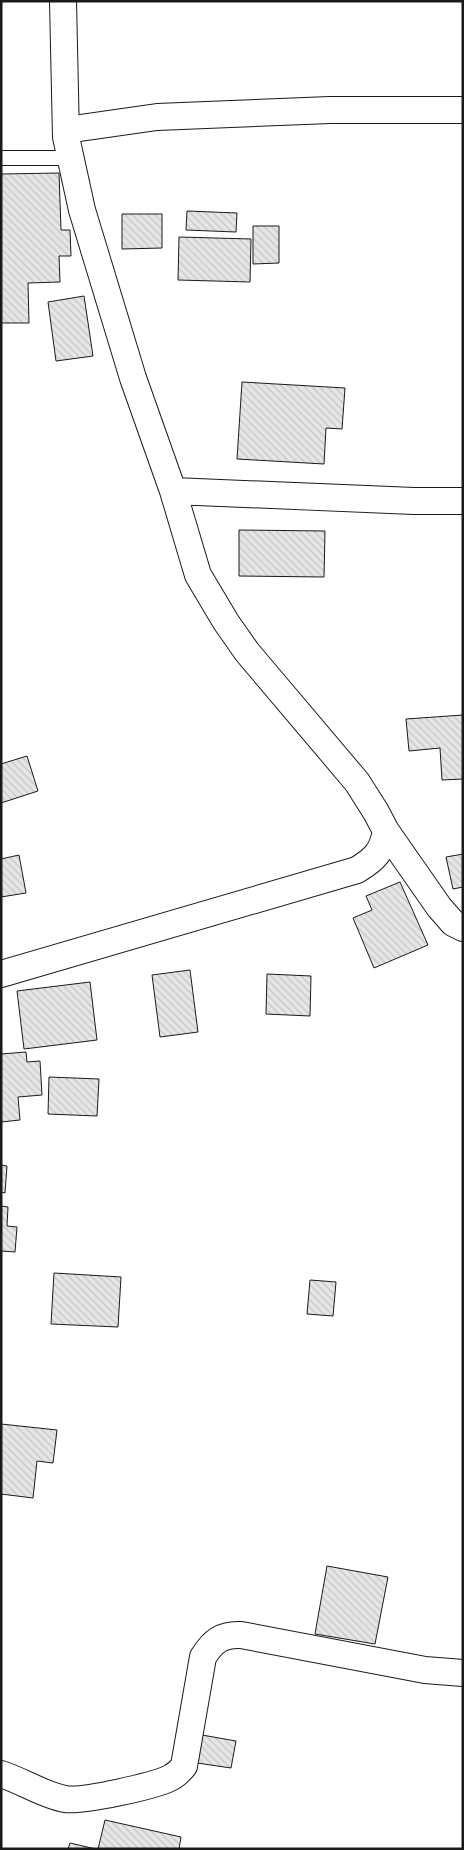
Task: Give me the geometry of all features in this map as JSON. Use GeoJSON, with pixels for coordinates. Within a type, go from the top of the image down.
{"type":"FeatureCollection","features":[{"type":"Feature","properties":{"kind":"street"},"geometry":{"type":"LineString","coordinates":[[63,1],[66,130],[70,158],[82,210],[133,378],[173,491],[198,575],[247,652],[357,782],[386,831],[445,914],[453,923],[463,928]]}},
{"type":"Feature","properties":{"kind":"street"},"geometry":{"type":"LineString","coordinates":[[66,130],[157,117],[330,110],[463,110]]}},
{"type":"Feature","properties":{"kind":"street"},"geometry":{"type":"LineString","coordinates":[[173,491],[414,501],[463,501]]}},
{"type":"Feature","properties":{"kind":"street"},"geometry":{"type":"LineString","coordinates":[[1,974],[357,870],[376,856],[383,846],[386,831]]}},
{"type":"Feature","properties":{"kind":"street"},"geometry":{"type":"LineString","coordinates":[[1,1774],[68,1800],[83,1799],[156,1784],[176,1775],[184,1766],[203,1657],[213,1643],[223,1636],[241,1636],[425,1670],[463,1673]]}},
{"type":"Feature","properties":{"kind":"lane"},"geometry":{"type":"LineString","coordinates":[[1,158],[70,158]]}},
{"type":"Feature","properties":{"kind":"building"},"geometry":{"type":"Polygon","coordinates":[[[59,173],[61,230],[70,230],[71,256],[59,256],[60,282],[28,283],[29,323],[1,323],[1,174],[59,173]]]}},
{"type":"Feature","properties":{"kind":"building"},"geometry":{"type":"Polygon","coordinates":[[[187,211],[237,213],[236,232],[186,230],[187,211]]]}},
{"type":"Feature","properties":{"kind":"building"},"geometry":{"type":"Polygon","coordinates":[[[122,214],[162,214],[162,248],[122,249],[122,214]]]}},
{"type":"Feature","properties":{"kind":"building"},"geometry":{"type":"Polygon","coordinates":[[[253,226],[279,226],[279,263],[253,264],[253,226]]]}},
{"type":"Feature","properties":{"kind":"building"},"geometry":{"type":"Polygon","coordinates":[[[179,237],[251,239],[250,282],[178,280],[179,237]]]}},
{"type":"Feature","properties":{"kind":"building"},"geometry":{"type":"Polygon","coordinates":[[[84,296],[93,356],[56,361],[48,302],[84,296]]]}},
{"type":"Feature","properties":{"kind":"building"},"geometry":{"type":"Polygon","coordinates":[[[242,382],[345,388],[342,429],[326,428],[324,464],[237,459],[242,382]]]}},
{"type":"Feature","properties":{"kind":"building"},"geometry":{"type":"Polygon","coordinates":[[[239,530],[325,531],[324,577],[239,576],[239,530]]]}},
{"type":"Feature","properties":{"kind":"building"},"geometry":{"type":"Polygon","coordinates":[[[463,715],[463,779],[442,780],[440,748],[409,751],[406,719],[463,715]]]}},
{"type":"Feature","properties":{"kind":"building"},"geometry":{"type":"Polygon","coordinates":[[[27,756],[38,791],[1,803],[1,764],[27,756]]]}},
{"type":"Feature","properties":{"kind":"building"},"geometry":{"type":"Polygon","coordinates":[[[463,854],[463,887],[453,889],[446,857],[463,854]]]}},
{"type":"Feature","properties":{"kind":"building"},"geometry":{"type":"Polygon","coordinates":[[[19,855],[26,893],[1,897],[1,859],[19,855]]]}},
{"type":"Feature","properties":{"kind":"building"},"geometry":{"type":"Polygon","coordinates":[[[400,882],[428,945],[374,968],[353,918],[372,910],[366,896],[400,882]]]}},
{"type":"Feature","properties":{"kind":"building"},"geometry":{"type":"Polygon","coordinates":[[[190,970],[198,1032],[160,1037],[152,975],[190,970]]]}},
{"type":"Feature","properties":{"kind":"building"},"geometry":{"type":"Polygon","coordinates":[[[267,974],[311,976],[310,1016],[266,1014],[267,974]]]}},
{"type":"Feature","properties":{"kind":"building"},"geometry":{"type":"Polygon","coordinates":[[[90,982],[97,1040],[24,1049],[17,991],[90,982]]]}},
{"type":"Feature","properties":{"kind":"building"},"geometry":{"type":"Polygon","coordinates":[[[26,1052],[27,1062],[40,1061],[42,1095],[18,1097],[20,1120],[1,1122],[1,1054],[26,1052]]]}},
{"type":"Feature","properties":{"kind":"building"},"geometry":{"type":"Polygon","coordinates":[[[49,1077],[99,1079],[97,1116],[48,1114],[49,1077]]]}},
{"type":"Feature","properties":{"kind":"building"},"geometry":{"type":"Polygon","coordinates":[[[1,1165],[7,1166],[5,1193],[1,1192],[1,1165]]]}},
{"type":"Feature","properties":{"kind":"building"},"geometry":{"type":"Polygon","coordinates":[[[1,1206],[8,1207],[7,1226],[17,1227],[15,1252],[1,1251],[1,1206]]]}},
{"type":"Feature","properties":{"kind":"building"},"geometry":{"type":"Polygon","coordinates":[[[54,1273],[121,1277],[118,1327],[51,1324],[54,1273]]]}},
{"type":"Feature","properties":{"kind":"building"},"geometry":{"type":"Polygon","coordinates":[[[310,1280],[336,1282],[333,1316],[307,1314],[310,1280]]]}},
{"type":"Feature","properties":{"kind":"building"},"geometry":{"type":"Polygon","coordinates":[[[1,1424],[57,1430],[53,1463],[37,1461],[33,1498],[1,1494],[1,1424]]]}},
{"type":"Feature","properties":{"kind":"building"},"geometry":{"type":"Polygon","coordinates":[[[327,1566],[388,1577],[375,1644],[315,1634],[327,1566]]]}},
{"type":"Feature","properties":{"kind":"building"},"geometry":{"type":"Polygon","coordinates":[[[202,1735],[236,1741],[231,1768],[197,1763],[202,1735]]]}},
{"type":"Feature","properties":{"kind":"building"},"geometry":{"type":"Polygon","coordinates":[[[105,1820],[181,1837],[179,1849],[98,1849],[105,1820]]]}},
{"type":"Feature","properties":{"kind":"building"},"geometry":{"type":"Polygon","coordinates":[[[70,1843],[96,1849],[68,1849],[70,1843]]]}}]}
